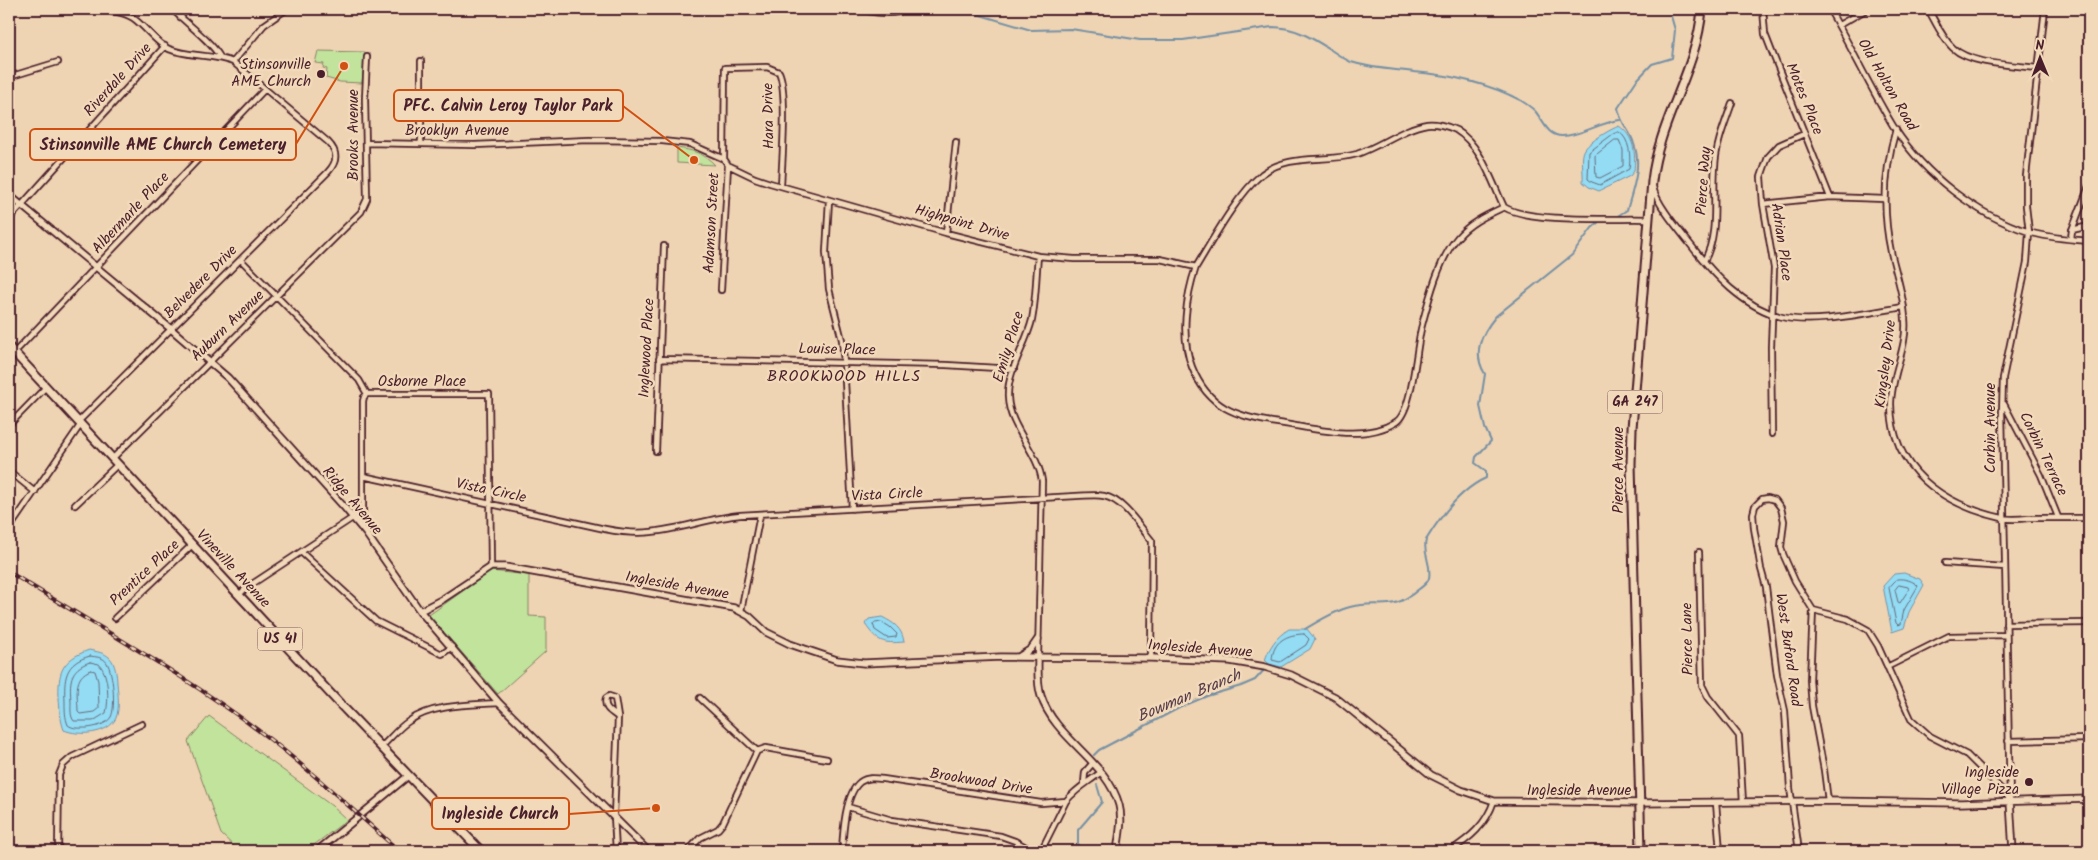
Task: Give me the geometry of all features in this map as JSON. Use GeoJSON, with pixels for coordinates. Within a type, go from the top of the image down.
{"type":"FeatureCollection","features":[{"type":"Feature","properties":{"kind":"main road","name":"Pierce Avenue"},"geometry":{"type":"LineString","coordinates":[[1641,851],[1631,464],[1632,428],[1652,181],[1662,134],[1698,42],[1702,9]]}},
{"type":"Feature","properties":{"kind":"main road","name":"Vineville Avenue"},"geometry":{"type":"LineString","coordinates":[[9,347],[381,748],[481,851]]}},
{"type":"Feature","properties":{"kind":"street"},"geometry":{"type":"LineString","coordinates":[[84,9],[112,11],[126,15],[139,23],[168,49],[220,57],[233,62],[264,89]]}},
{"type":"Feature","properties":{"kind":"street"},"geometry":{"type":"LineString","coordinates":[[172,9],[215,48],[220,57]]}},
{"type":"Feature","properties":{"kind":"street"},"geometry":{"type":"LineString","coordinates":[[180,17],[187,9]]}},
{"type":"Feature","properties":{"kind":"street"},"geometry":{"type":"LineString","coordinates":[[233,62],[264,25],[288,9]]}},
{"type":"Feature","properties":{"kind":"street"},"geometry":{"type":"LineString","coordinates":[[853,9],[888,13],[901,12],[906,9]]}},
{"type":"Feature","properties":{"kind":"street","name":"Motes Place"},"geometry":{"type":"LineString","coordinates":[[1762,9],[1765,34],[1830,197]]}},
{"type":"Feature","properties":{"kind":"street","name":"Old Holton Road"},"geometry":{"type":"LineString","coordinates":[[1829,9],[1896,129],[1929,170],[1954,191],[1979,208],[2029,232],[2089,240]]}},
{"type":"Feature","properties":{"kind":"street"},"geometry":{"type":"LineString","coordinates":[[1839,25],[1867,9]]}},
{"type":"Feature","properties":{"kind":"street"},"geometry":{"type":"LineString","coordinates":[[1928,9],[1948,42],[1959,53],[1978,60],[2038,68]]}},
{"type":"Feature","properties":{"kind":"street","name":"Corbin Avenue"},"geometry":{"type":"LineString","coordinates":[[2013,851],[2008,740],[2003,378],[2027,262],[2029,232],[2026,206],[2026,176],[2045,9]]}},
{"type":"Feature","properties":{"kind":"street","name":"Riverdale Drive"},"geometry":{"type":"LineString","coordinates":[[9,220],[165,46]]}},
{"type":"Feature","properties":{"kind":"street","name":"Brooks Avenue"},"geometry":{"type":"LineString","coordinates":[[361,212],[366,199],[367,57]]}},
{"type":"Feature","properties":{"kind":"street"},"geometry":{"type":"LineString","coordinates":[[421,61],[421,144]]}},
{"type":"Feature","properties":{"kind":"street"},"geometry":{"type":"LineString","coordinates":[[9,77],[58,62]]}},
{"type":"Feature","properties":{"kind":"street","name":"Hara Drive"},"geometry":{"type":"LineString","coordinates":[[724,100],[725,68],[773,68],[779,72],[782,89],[783,127],[781,186]]}},
{"type":"Feature","properties":{"kind":"street","name":"Belvedere Drive"},"geometry":{"type":"LineString","coordinates":[[9,529],[80,423],[333,166],[336,157],[333,147],[264,89]]}},
{"type":"Feature","properties":{"kind":"street","name":"Albermarle Place"},"geometry":{"type":"LineString","coordinates":[[14,353],[264,89]]}},
{"type":"Feature","properties":{"kind":"street","name":"Adamson Street"},"geometry":{"type":"LineString","coordinates":[[721,290],[728,165],[724,159],[724,100]]}},
{"type":"Feature","properties":{"kind":"street","name":"Pierce Way"},"geometry":{"type":"LineString","coordinates":[[1704,261],[1710,248],[1713,230],[1714,167],[1717,147],[1732,103]]}},
{"type":"Feature","properties":{"kind":"street"},"geometry":{"type":"LineString","coordinates":[[1504,207],[1470,225],[1457,238],[1448,251],[1428,301],[1409,399],[1398,420],[1367,432],[1310,428],[1252,418],[1225,409],[1213,401],[1195,375],[1190,362],[1186,340],[1187,312],[1192,278],[1196,267],[1245,194],[1262,174],[1273,167],[1301,160],[1356,154],[1424,125],[1448,126],[1467,138],[1504,207],[1511,211],[1533,216],[1649,219]]}},
{"type":"Feature","properties":{"kind":"street","name":"Kingsley Drive"},"geometry":{"type":"LineString","coordinates":[[1896,129],[1888,159],[1885,199],[1891,251],[1904,307],[1906,327],[1892,390],[1891,405],[1894,429],[1899,446],[1915,471],[1934,489],[1953,500],[2004,519],[2089,518]]}},
{"type":"Feature","properties":{"kind":"street","name":"Adrian Place"},"geometry":{"type":"LineString","coordinates":[[1772,434],[1771,347],[1774,314],[1774,268],[1763,204],[1761,177],[1768,157],[1779,145],[1804,134]]}},
{"type":"Feature","properties":{"kind":"street","name":"Brooklyn Avenue"},"geometry":{"type":"LineString","coordinates":[[366,143],[498,144],[589,140],[662,141],[690,144],[724,159]]}},
{"type":"Feature","properties":{"kind":"street"},"geometry":{"type":"LineString","coordinates":[[946,233],[956,142]]}},
{"type":"Feature","properties":{"kind":"street","name":"Highpoint Drive"},"geometry":{"type":"LineString","coordinates":[[728,165],[754,178],[781,186],[946,233],[1038,256],[1074,259],[1160,260],[1196,267]]}},
{"type":"Feature","properties":{"kind":"street"},"geometry":{"type":"LineString","coordinates":[[1652,181],[1655,194],[1704,261],[1742,298],[1782,317],[1818,318],[1904,307]]}},
{"type":"Feature","properties":{"kind":"street"},"geometry":{"type":"LineString","coordinates":[[2071,239],[2072,230],[2089,186]]}},
{"type":"Feature","properties":{"kind":"street","name":"Ridge Avenue"},"geometry":{"type":"LineString","coordinates":[[9,195],[210,361],[246,397],[352,517],[420,611],[499,704],[648,851]]}},
{"type":"Feature","properties":{"kind":"street"},"geometry":{"type":"LineString","coordinates":[[1763,204],[1830,197],[1885,199]]}},
{"type":"Feature","properties":{"kind":"street"},"geometry":{"type":"LineString","coordinates":[[829,200],[826,252],[829,289],[842,340],[852,509]]}},
{"type":"Feature","properties":{"kind":"street","name":"Auburn Avenue"},"geometry":{"type":"LineString","coordinates":[[75,505],[210,361],[361,212]]}},
{"type":"Feature","properties":{"kind":"street"},"geometry":{"type":"LineString","coordinates":[[2072,230],[2089,226]]}},
{"type":"Feature","properties":{"kind":"street","name":"Inglewood Place"},"geometry":{"type":"LineString","coordinates":[[656,452],[664,246]]}},
{"type":"Feature","properties":{"kind":"street","name":"Emily Place"},"geometry":{"type":"LineString","coordinates":[[1038,256],[1032,320],[1008,390],[1009,407],[1041,471],[1042,499]]}},
{"type":"Feature","properties":{"kind":"street","name":"Osborne Place"},"geometry":{"type":"LineString","coordinates":[[240,260],[359,380],[368,394],[489,394],[491,567]]}},
{"type":"Feature","properties":{"kind":"street","name":"Louise Place"},"geometry":{"type":"LineString","coordinates":[[659,359],[965,365],[1014,369]]}},
{"type":"Feature","properties":{"kind":"street"},"geometry":{"type":"LineString","coordinates":[[9,425],[46,387]]}},
{"type":"Feature","properties":{"kind":"street"},"geometry":{"type":"LineString","coordinates":[[239,595],[246,588],[352,517],[363,512],[363,400],[368,394]]}},
{"type":"Feature","properties":{"kind":"street","name":"Corbin Terrace"},"geometry":{"type":"LineString","coordinates":[[2003,403],[2041,475],[2058,518]]}},
{"type":"Feature","properties":{"kind":"street"},"geometry":{"type":"LineString","coordinates":[[9,471],[35,492]]}},
{"type":"Feature","properties":{"kind":"street","name":"Vista Circle"},"geometry":{"type":"LineString","coordinates":[[363,476],[605,529],[634,533],[660,531],[726,517],[1106,496],[1116,500],[1152,541],[1151,658]]}},
{"type":"Feature","properties":{"kind":"street"},"geometry":{"type":"LineString","coordinates":[[1042,499],[1038,639],[1041,694],[1045,704],[1065,734],[1111,787],[1119,806],[1120,824],[1117,851]]}},
{"type":"Feature","properties":{"kind":"street","name":"West Buford Road"},"geometry":{"type":"LineString","coordinates":[[1799,851],[1792,802],[1785,711],[1777,675],[1769,602],[1754,528],[1753,514],[1756,504],[1762,499],[1775,500],[1781,508],[1784,520],[1781,547],[1783,554],[1795,581],[1812,610]]}},
{"type":"Feature","properties":{"kind":"street"},"geometry":{"type":"LineString","coordinates":[[741,611],[760,515]]}},
{"type":"Feature","properties":{"kind":"street","name":"Prentice Place"},"geometry":{"type":"LineString","coordinates":[[115,618],[192,545]]}},
{"type":"Feature","properties":{"kind":"street"},"geometry":{"type":"LineString","coordinates":[[301,552],[376,622],[442,654],[452,647]]}},
{"type":"Feature","properties":{"kind":"street","name":"Pierce Lane"},"geometry":{"type":"LineString","coordinates":[[1699,552],[1702,685],[1708,697],[1739,736],[1743,802]]}},
{"type":"Feature","properties":{"kind":"street"},"geometry":{"type":"LineString","coordinates":[[1945,563],[2005,567]]}},
{"type":"Feature","properties":{"kind":"street"},"geometry":{"type":"LineString","coordinates":[[420,611],[443,599],[491,567]]}},
{"type":"Feature","properties":{"kind":"street","name":"Ingleside Avenue"},"geometry":{"type":"LineString","coordinates":[[491,567],[505,567],[741,611],[766,632],[777,638],[837,660],[864,663],[1018,656],[1151,658],[1244,663],[1270,668],[1313,685],[1341,701],[1431,775],[1460,790],[1494,801],[1961,803],[2089,799]]}},
{"type":"Feature","properties":{"kind":"street"},"geometry":{"type":"LineString","coordinates":[[1828,801],[1812,706],[1810,680],[1812,610],[1861,624],[1874,638],[1911,719],[1930,736],[1967,755],[2007,795],[2010,801]]}},
{"type":"Feature","properties":{"kind":"street"},"geometry":{"type":"LineString","coordinates":[[2006,624],[2089,623]]}},
{"type":"Feature","properties":{"kind":"street"},"geometry":{"type":"LineString","coordinates":[[1888,667],[1949,636],[2006,635]]}},
{"type":"Feature","properties":{"kind":"street"},"geometry":{"type":"LineString","coordinates":[[1018,656],[1026,653],[1038,639]]}},
{"type":"Feature","properties":{"kind":"street"},"geometry":{"type":"LineString","coordinates":[[700,698],[757,751]]}},
{"type":"Feature","properties":{"kind":"street"},"geometry":{"type":"LineString","coordinates":[[381,748],[407,722],[424,714],[448,708],[499,704]]}},
{"type":"Feature","properties":{"kind":"street"},"geometry":{"type":"LineString","coordinates":[[616,851],[614,816],[618,717]]}},
{"type":"Feature","properties":{"kind":"street"},"geometry":{"type":"LineString","coordinates":[[58,851],[58,782],[63,765],[72,757],[142,724]]}},
{"type":"Feature","properties":{"kind":"street"},"geometry":{"type":"LineString","coordinates":[[2008,740],[2089,739]]}},
{"type":"Feature","properties":{"kind":"street"},"geometry":{"type":"LineString","coordinates":[[688,851],[700,838],[718,829],[723,823],[757,751],[766,748],[827,759]]}},
{"type":"Feature","properties":{"kind":"street"},"geometry":{"type":"LineString","coordinates":[[1084,783],[1085,772],[1092,764]]}},
{"type":"Feature","properties":{"kind":"street"},"geometry":{"type":"LineString","coordinates":[[1041,851],[1066,802],[1084,783],[1089,782],[1100,773]]}},
{"type":"Feature","properties":{"kind":"street"},"geometry":{"type":"LineString","coordinates":[[317,851],[408,776]]}},
{"type":"Feature","properties":{"kind":"street","name":"Brookwood Drive"},"geometry":{"type":"LineString","coordinates":[[848,807],[854,789],[860,782],[867,779],[883,779],[1032,802],[1066,802]]}},
{"type":"Feature","properties":{"kind":"street"},"geometry":{"type":"LineString","coordinates":[[1450,851],[1476,832],[1490,812],[1494,801]]}},
{"type":"Feature","properties":{"kind":"street"},"geometry":{"type":"LineString","coordinates":[[1716,803],[1720,851]]}},
{"type":"Feature","properties":{"kind":"street"},"geometry":{"type":"LineString","coordinates":[[842,851],[848,807],[892,820],[1001,836],[1033,851]]}},
{"type":"Feature","properties":{"kind":"green space"},"geometry":{"type":"Polygon","coordinates":[[[318,51],[365,52],[362,83],[340,82],[326,78],[327,69],[323,68],[324,64],[315,63],[318,51]]]}},
{"type":"Feature","properties":{"kind":"green space"},"geometry":{"type":"Polygon","coordinates":[[[677,148],[698,153],[715,165],[677,163],[677,148]]]}},
{"type":"Feature","properties":{"kind":"green space"},"geometry":{"type":"Polygon","coordinates":[[[491,571],[529,575],[529,616],[546,617],[546,651],[498,694],[429,615],[491,571]]]}},
{"type":"Feature","properties":{"kind":"green space"},"geometry":{"type":"Polygon","coordinates":[[[209,716],[332,806],[347,820],[306,851],[239,851],[221,834],[188,741],[209,716]]]}},
{"type":"Feature","properties":{"kind":"water"},"geometry":{"type":"Polygon","coordinates":[[[1619,126],[1628,135],[1633,146],[1635,158],[1634,171],[1630,176],[1599,191],[1583,182],[1582,160],[1584,152],[1596,139],[1619,126]]]}},
{"type":"Feature","properties":{"kind":"water"},"geometry":{"type":"Polygon","coordinates":[[[1904,573],[1920,579],[1924,585],[1909,612],[1904,628],[1892,632],[1883,586],[1894,574],[1904,573]]]}},
{"type":"Feature","properties":{"kind":"water"},"geometry":{"type":"Polygon","coordinates":[[[882,617],[897,626],[904,642],[891,643],[881,641],[873,635],[865,624],[869,619],[882,617]]]}},
{"type":"Feature","properties":{"kind":"water"},"geometry":{"type":"Polygon","coordinates":[[[1289,629],[1307,629],[1315,639],[1310,649],[1281,667],[1269,664],[1265,660],[1271,646],[1280,635],[1289,629]]]}},
{"type":"Feature","properties":{"kind":"water"},"geometry":{"type":"Polygon","coordinates":[[[89,650],[105,654],[113,663],[118,692],[117,714],[112,724],[100,731],[92,733],[70,732],[64,730],[61,718],[59,681],[63,668],[67,663],[72,658],[89,650]]]}},
{"type":"Feature","properties":{"kind":"waterway"},"geometry":{"type":"LineString","coordinates":[[960,9],[1031,30],[1071,29],[1140,40],[1183,40],[1280,27],[1303,34],[1351,62],[1455,78],[1495,89],[1520,100],[1530,107],[1546,127],[1557,135],[1577,134],[1605,123],[1620,120]]}},
{"type":"Feature","properties":{"kind":"waterway","name":"Bowman Branch"},"geometry":{"type":"LineString","coordinates":[[1616,217],[1627,210],[1637,169],[1636,152],[1632,139],[1621,119],[1618,108],[1636,81],[1652,64],[1672,58],[1675,30],[1669,9]]}},
{"type":"Feature","properties":{"kind":"waterway","name":"Bowman Branch"},"geometry":{"type":"LineString","coordinates":[[1305,629],[1332,614],[1350,607],[1370,604],[1393,604],[1409,597],[1428,581],[1430,573],[1425,549],[1426,540],[1452,504],[1468,489],[1486,478],[1486,471],[1475,463],[1476,457],[1491,441],[1485,428],[1480,406],[1485,374],[1479,359],[1482,337],[1496,316],[1572,255],[1592,228],[1600,221]]}},
{"type":"Feature","properties":{"kind":"waterway","name":"Bowman Branch"},"geometry":{"type":"LineString","coordinates":[[1094,755],[1099,750],[1181,707],[1255,680],[1265,669]]}},
{"type":"Feature","properties":{"kind":"waterway","name":"Bowman Branch"},"geometry":{"type":"LineString","coordinates":[[1078,851],[1078,830],[1102,802],[1097,785]]}},
{"type":"Feature","properties":{"kind":"railway"},"geometry":{"type":"LineString","coordinates":[[9,572],[173,672],[236,714],[301,764],[399,851]]}},
{"type":"Feature","properties":{"kind":"place","name":"Stinsonville AME Church Cemetery"},"geometry":{"type":"Point","coordinates":[344,66]}},
{"type":"Feature","properties":{"kind":"place","name":"Stinsonville AME Church"},"geometry":{"type":"Point","coordinates":[321,74]}},
{"type":"Feature","properties":{"kind":"place","name":"PFC. Calvin Leroy Taylor Park"},"geometry":{"type":"Point","coordinates":[694,160]}},
{"type":"Feature","properties":{"kind":"place","name":"Ingleside Village Pizza"},"geometry":{"type":"Point","coordinates":[2029,782]}},
{"type":"Feature","properties":{"kind":"place","name":"Ingleside Church"},"geometry":{"type":"Point","coordinates":[656,808]}},
{"type":"Feature","properties":{"kind":"district","name":"BROOKWOOD HILLS"},"geometry":{"type":"Point","coordinates":[844,376]}}]}
